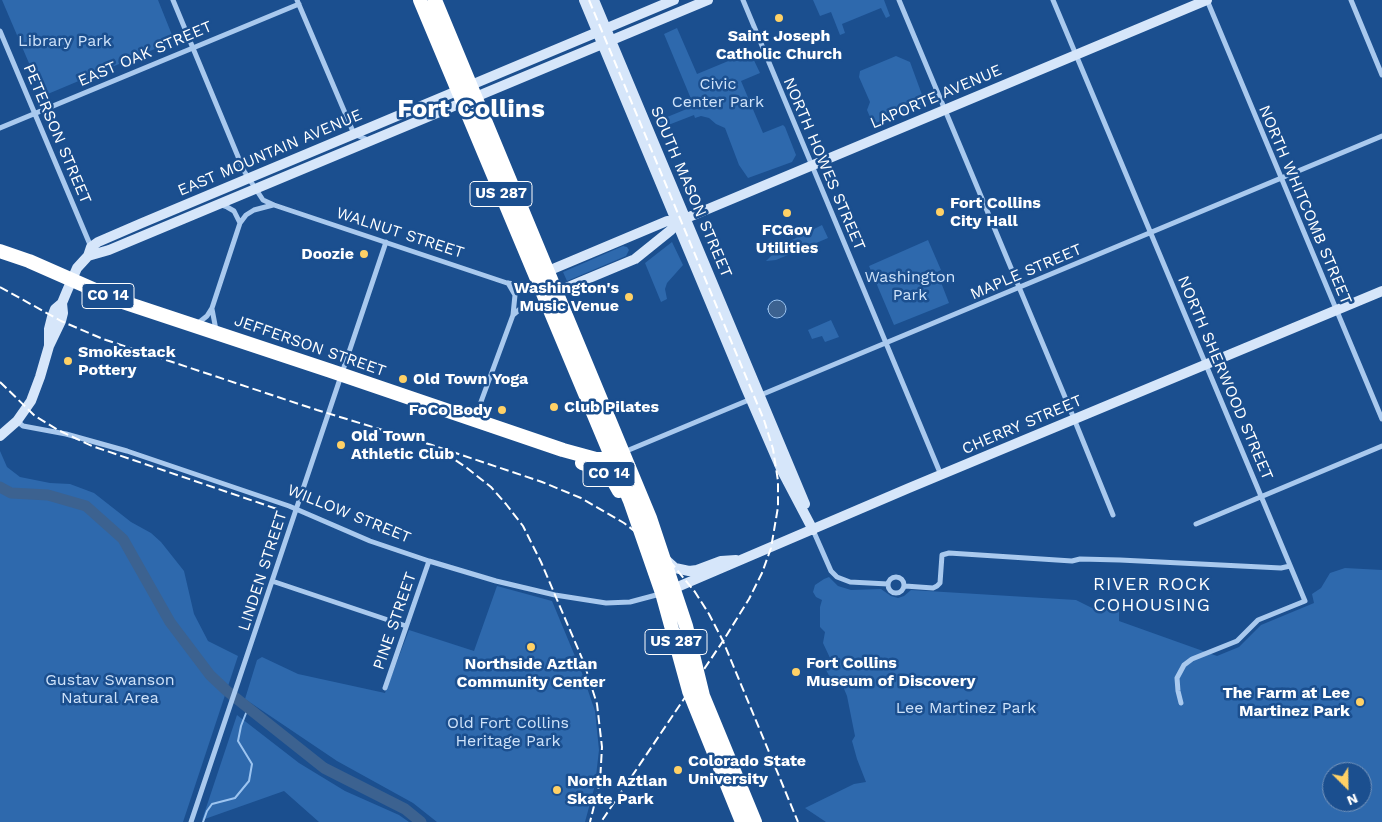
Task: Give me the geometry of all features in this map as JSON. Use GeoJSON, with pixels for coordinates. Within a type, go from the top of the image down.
{"type":"FeatureCollection","features":[{"type":"Feature","properties":{"kind":"highway","name":"US 287"},"geometry":{"type":"LineString","coordinates":[[420,0],[551,313],[618,454],[665,559],[668,591],[690,691],[742,822]]}},
{"type":"Feature","properties":{"kind":"highway","name":"US 287"},"geometry":{"type":"LineString","coordinates":[[435,0],[548,271],[618,454],[637,518],[668,591],[703,696],[755,822]]}},
{"type":"Feature","properties":{"kind":"highway","name":"CO 14"},"geometry":{"type":"LineString","coordinates":[[0,251],[29,261],[72,280]]}},
{"type":"Feature","properties":{"kind":"highway","name":"JEFFERSON STREET"},"geometry":{"type":"LineString","coordinates":[[72,280],[120,301],[342,374],[563,450],[596,459],[618,454]]}},
{"type":"Feature","properties":{"kind":"highway","name":"CO 14"},"geometry":{"type":"LineString","coordinates":[[563,450],[572,458],[610,475],[624,502],[637,518]]}},
{"type":"Feature","properties":{"kind":"street","name":"WALNUT STREET"},"geometry":{"type":"LineString","coordinates":[[173,0],[249,179],[263,200],[507,282],[525,286],[539,284]]}},
{"type":"Feature","properties":{"kind":"street"},"geometry":{"type":"LineString","coordinates":[[584,0],[608,43],[756,397],[782,471],[802,512],[808,519],[831,571],[837,578],[850,582],[888,584]]}},
{"type":"Feature","properties":{"kind":"street"},"geometry":{"type":"LineString","coordinates":[[594,0],[602,31]]}},
{"type":"Feature","properties":{"kind":"street"},"geometry":{"type":"LineString","coordinates":[[473,91],[674,0]]}},
{"type":"Feature","properties":{"kind":"street"},"geometry":{"type":"LineString","coordinates":[[473,91],[608,43],[708,0]]}},
{"type":"Feature","properties":{"kind":"street","name":"NORTH HOWES STREET"},"geometry":{"type":"LineString","coordinates":[[743,0],[941,475]]}},
{"type":"Feature","properties":{"kind":"street"},"geometry":{"type":"LineString","coordinates":[[898,0],[1075,420],[1113,515]]}},
{"type":"Feature","properties":{"kind":"street","name":"NORTH SHERWOOD STREET"},"geometry":{"type":"LineString","coordinates":[[1053,0],[1305,601],[1258,620],[1237,640],[1192,659],[1184,666],[1177,678],[1181,703]]}},
{"type":"Feature","properties":{"kind":"street","name":"LAPORTE AVENUE"},"geometry":{"type":"LineString","coordinates":[[548,271],[667,221],[681,220],[1207,0]]}},
{"type":"Feature","properties":{"kind":"street","name":"NORTH WHITCOMB STREET"},"geometry":{"type":"LineString","coordinates":[[1207,0],[1382,419]]}},
{"type":"Feature","properties":{"kind":"street"},"geometry":{"type":"LineString","coordinates":[[1351,0],[1382,75]]}},
{"type":"Feature","properties":{"kind":"street","name":"EAST OAK STREET"},"geometry":{"type":"LineString","coordinates":[[0,128],[298,2]]}},
{"type":"Feature","properties":{"kind":"street"},"geometry":{"type":"LineString","coordinates":[[298,2],[354,134],[362,139],[371,141]]}},
{"type":"Feature","properties":{"kind":"street","name":"PETERSON STREET"},"geometry":{"type":"LineString","coordinates":[[0,31],[35,113],[89,252]]}},
{"type":"Feature","properties":{"kind":"street","name":"EAST MOUNTAIN AVENUE"},"geometry":{"type":"LineString","coordinates":[[89,252],[109,250],[371,141],[473,91]]}},
{"type":"Feature","properties":{"kind":"street","name":"EAST MOUNTAIN AVENUE"},"geometry":{"type":"LineString","coordinates":[[0,436],[17,421],[31,401],[49,346],[49,329],[55,309],[62,303],[78,268],[89,252],[106,238],[354,134],[459,97]]}},
{"type":"Feature","properties":{"kind":"street","name":"MAPLE STREET"},"geometry":{"type":"LineString","coordinates":[[618,454],[1382,136]]}},
{"type":"Feature","properties":{"kind":"street"},"geometry":{"type":"LineString","coordinates":[[320,162],[325,153],[326,146]]}},
{"type":"Feature","properties":{"kind":"street"},"geometry":{"type":"LineString","coordinates":[[217,205],[228,206],[234,211],[240,223]]}},
{"type":"Feature","properties":{"kind":"street"},"geometry":{"type":"LineString","coordinates":[[194,325],[204,318],[212,308],[240,223],[246,215],[254,210],[274,205]]}},
{"type":"Feature","properties":{"kind":"street","name":"LAPORTE AVENUE"},"geometry":{"type":"LineString","coordinates":[[556,292],[606,272],[643,253],[681,220]]}},
{"type":"Feature","properties":{"kind":"street"},"geometry":{"type":"LineString","coordinates":[[606,272],[613,265],[633,256],[638,251],[644,238],[642,232]]}},
{"type":"Feature","properties":{"kind":"street","name":"LINDEN STREET"},"geometry":{"type":"LineString","coordinates":[[192,822],[386,242]]}},
{"type":"Feature","properties":{"kind":"street"},"geometry":{"type":"LineString","coordinates":[[548,271],[539,284],[556,292]]}},
{"type":"Feature","properties":{"kind":"street"},"geometry":{"type":"LineString","coordinates":[[474,420],[513,316],[515,295],[507,282]]}},
{"type":"Feature","properties":{"kind":"street","name":"CHERRY STREET"},"geometry":{"type":"LineString","coordinates":[[668,591],[1382,291]]}},
{"type":"Feature","properties":{"kind":"street"},"geometry":{"type":"LineString","coordinates":[[513,316],[525,306],[535,305],[551,313]]}},
{"type":"Feature","properties":{"kind":"street"},"geometry":{"type":"LineString","coordinates":[[212,308],[218,334]]}},
{"type":"Feature","properties":{"kind":"street","name":"WILLOW STREET"},"geometry":{"type":"LineString","coordinates":[[17,421],[23,426],[66,434],[127,450],[297,509],[370,541],[496,581],[555,595],[606,603],[630,602],[668,591]]}},
{"type":"Feature","properties":{"kind":"street"},"geometry":{"type":"LineString","coordinates":[[1196,524],[1382,446]]}},
{"type":"Feature","properties":{"kind":"street"},"geometry":{"type":"LineString","coordinates":[[904,586],[934,588],[938,586],[940,583],[942,554],[949,553],[1072,561],[1080,559],[1120,560],[1281,568],[1290,566]]}},
{"type":"Feature","properties":{"kind":"street"},"geometry":{"type":"LineString","coordinates":[[665,559],[676,568],[689,571],[721,561],[742,560]]}},
{"type":"Feature","properties":{"kind":"street","name":"PINE STREET"},"geometry":{"type":"LineString","coordinates":[[385,688],[429,561]]}},
{"type":"Feature","properties":{"kind":"street"},"geometry":{"type":"LineString","coordinates":[[897,576],[903,580],[904,586],[901,592],[895,593],[889,589],[888,584],[892,578],[897,576]]}},
{"type":"Feature","properties":{"kind":"street"},"geometry":{"type":"LineString","coordinates":[[272,581],[406,626]]}},
{"type":"Feature","properties":{"kind":"green space","name":"Library Park"},"geometry":{"type":"Polygon","coordinates":[[[2,0],[158,0],[172,35],[169,43],[43,96],[2,0]]]}},
{"type":"Feature","properties":{"kind":"green space"},"geometry":{"type":"Polygon","coordinates":[[[813,0],[884,0],[890,16],[886,18],[881,8],[842,24],[845,33],[840,35],[831,12],[820,16],[813,0]]]}},
{"type":"Feature","properties":{"kind":"green space","name":"Civic Center Park"},"geometry":{"type":"Polygon","coordinates":[[[677,28],[697,74],[750,52],[760,73],[741,81],[763,133],[783,125],[785,127],[796,155],[792,162],[748,178],[739,165],[725,128],[709,118],[701,116],[695,118],[694,115],[658,129],[655,122],[694,106],[664,34],[677,28]]]}},
{"type":"Feature","properties":{"kind":"green space"},"geometry":{"type":"Polygon","coordinates":[[[896,56],[910,62],[925,103],[873,124],[867,110],[870,102],[859,77],[860,71],[896,56]]]}},
{"type":"Feature","properties":{"kind":"green space"},"geometry":{"type":"Polygon","coordinates":[[[822,225],[828,238],[776,260],[766,261],[790,241],[822,225]]]}},
{"type":"Feature","properties":{"kind":"green space","name":"Washington Park"},"geometry":{"type":"Polygon","coordinates":[[[928,240],[941,270],[937,272],[949,303],[894,325],[869,266],[928,240]]]}},
{"type":"Feature","properties":{"kind":"green space"},"geometry":{"type":"Polygon","coordinates":[[[672,242],[683,265],[667,283],[665,289],[667,299],[661,302],[645,263],[672,242]]]}},
{"type":"Feature","properties":{"kind":"green space"},"geometry":{"type":"Polygon","coordinates":[[[623,246],[629,250],[626,256],[567,281],[563,272],[623,246]]]}},
{"type":"Feature","properties":{"kind":"green space"},"geometry":{"type":"Polygon","coordinates":[[[831,320],[839,337],[825,342],[822,336],[812,339],[808,330],[831,320]]]}},
{"type":"Feature","properties":{"kind":"green space","name":"Gustav Swanson Natural Area"},"geometry":{"type":"Polygon","coordinates":[[[0,451],[7,467],[20,477],[50,483],[70,484],[94,493],[131,522],[151,533],[161,542],[184,571],[194,614],[208,641],[238,656],[183,822],[0,822],[0,451]]]}},
{"type":"Feature","properties":{"kind":"green space","name":"Lee Martinez Park"},"geometry":{"type":"Polygon","coordinates":[[[1345,568],[1382,570],[1382,822],[826,822],[805,808],[854,784],[866,782],[852,741],[855,736],[847,696],[842,684],[836,684],[832,681],[826,670],[830,663],[830,658],[823,643],[825,632],[820,627],[822,600],[816,597],[813,592],[815,585],[824,579],[829,577],[838,586],[851,590],[881,589],[891,596],[898,598],[911,590],[1076,600],[1094,609],[1119,610],[1119,621],[1217,656],[1239,647],[1261,625],[1314,603],[1312,594],[1321,588],[1330,573],[1345,568]]]}},
{"type":"Feature","properties":{"kind":"green space","name":"Old Fort Collins Heritage Park"},"geometry":{"type":"Polygon","coordinates":[[[497,586],[552,601],[582,673],[595,711],[599,750],[595,785],[585,822],[437,822],[413,803],[337,761],[245,699],[257,660],[262,657],[298,674],[385,693],[409,630],[474,651],[497,586]]]}},
{"type":"Feature","properties":{"kind":"green space"},"geometry":{"type":"Polygon","coordinates":[[[237,715],[299,763],[345,791],[399,815],[409,822],[319,822],[284,791],[202,820],[237,715]]]}},
{"type":"Feature","properties":{"kind":"shaded area"},"geometry":{"type":"Polygon","coordinates":[[[777,300],[783,303],[786,309],[783,315],[777,318],[771,315],[768,309],[771,303],[777,300]]]}},
{"type":"Feature","properties":{"kind":"waterway"},"geometry":{"type":"LineString","coordinates":[[0,487],[11,493],[48,495],[86,506],[123,539],[170,622],[210,675],[227,691],[324,768],[405,809],[421,822]]}},
{"type":"Feature","properties":{"kind":"waterway"},"geometry":{"type":"LineString","coordinates":[[203,822],[212,804],[235,798],[249,781],[252,764],[238,741],[248,708]]}},
{"type":"Feature","properties":{"kind":"railway"},"geometry":{"type":"LineString","coordinates":[[589,0],[764,420],[773,449],[778,481],[778,507],[771,548],[762,573],[749,599],[723,641],[601,822]]}},
{"type":"Feature","properties":{"kind":"railway"},"geometry":{"type":"LineString","coordinates":[[0,287],[61,321],[103,339],[542,482],[581,498],[624,523],[654,546],[673,565],[695,592],[709,614],[723,641],[798,822]]}},
{"type":"Feature","properties":{"kind":"railway"},"geometry":{"type":"LineString","coordinates":[[0,382],[35,416],[58,430],[92,446],[280,510]]}},
{"type":"Feature","properties":{"kind":"railway"},"geometry":{"type":"LineString","coordinates":[[445,453],[491,487],[523,526],[541,562],[584,663],[597,704],[602,747],[600,782],[590,822]]}},
{"type":"Feature","properties":{"kind":"place","name":"Saint Joseph Catholic Church"},"geometry":{"type":"Point","coordinates":[779,18]}},
{"type":"Feature","properties":{"kind":"place","name":"Fort Collins City Hall"},"geometry":{"type":"Point","coordinates":[940,212]}},
{"type":"Feature","properties":{"kind":"place","name":"FCGov Utilities"},"geometry":{"type":"Point","coordinates":[787,213]}},
{"type":"Feature","properties":{"kind":"place","name":"Doozie"},"geometry":{"type":"Point","coordinates":[364,254]}},
{"type":"Feature","properties":{"kind":"place","name":"Washington's Music Venue"},"geometry":{"type":"Point","coordinates":[629,297]}},
{"type":"Feature","properties":{"kind":"place","name":"Smokestack Pottery"},"geometry":{"type":"Point","coordinates":[68,361]}},
{"type":"Feature","properties":{"kind":"place","name":"Old Town Yoga"},"geometry":{"type":"Point","coordinates":[403,379]}},
{"type":"Feature","properties":{"kind":"place","name":"Club Pilates"},"geometry":{"type":"Point","coordinates":[554,407]}},
{"type":"Feature","properties":{"kind":"place","name":"FoCo Body"},"geometry":{"type":"Point","coordinates":[502,410]}},
{"type":"Feature","properties":{"kind":"place","name":"Old Town Athletic Club"},"geometry":{"type":"Point","coordinates":[341,445]}},
{"type":"Feature","properties":{"kind":"place","name":"Northside Aztlan Community Center"},"geometry":{"type":"Point","coordinates":[531,647]}},
{"type":"Feature","properties":{"kind":"place","name":"Fort Collins Museum of Discovery"},"geometry":{"type":"Point","coordinates":[796,672]}},
{"type":"Feature","properties":{"kind":"place","name":"The Farm at Lee Martinez Park"},"geometry":{"type":"Point","coordinates":[1360,702]}},
{"type":"Feature","properties":{"kind":"place","name":"Colorado State University"},"geometry":{"type":"Point","coordinates":[678,770]}},
{"type":"Feature","properties":{"kind":"place","name":"North Aztlan Skate Park"},"geometry":{"type":"Point","coordinates":[557,790]}},
{"type":"Feature","properties":{"kind":"district","name":"Fort Collins"},"geometry":{"type":"Point","coordinates":[471,109]}},
{"type":"Feature","properties":{"kind":"district","name":"RIVER ROCK COHOUSING"},"geometry":{"type":"Point","coordinates":[1152,595]}}]}
